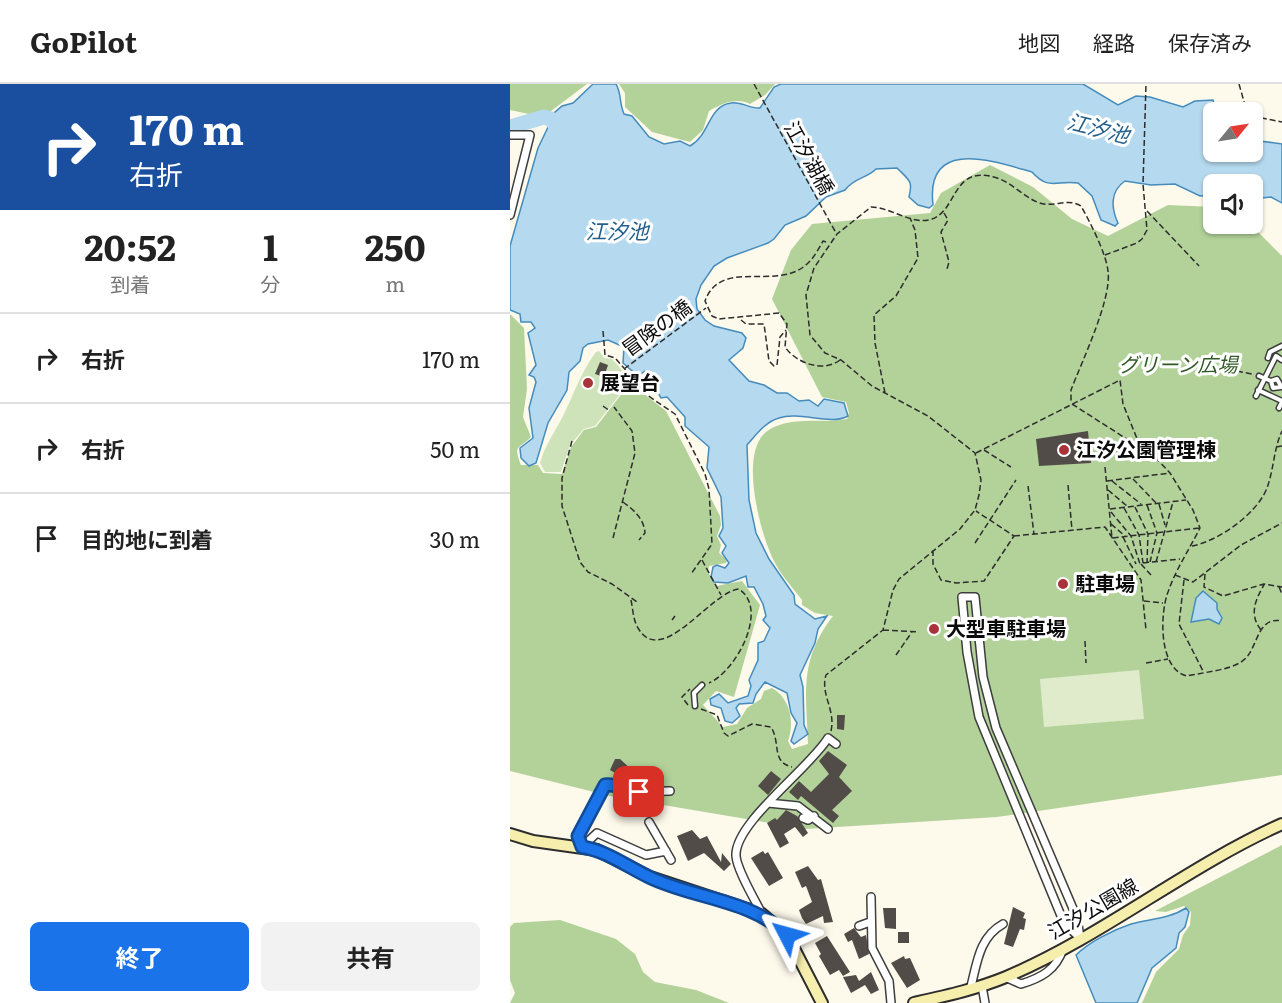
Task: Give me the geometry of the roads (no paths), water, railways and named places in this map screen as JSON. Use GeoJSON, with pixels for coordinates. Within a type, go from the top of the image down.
{"type":"FeatureCollection","features":[{"type":"Feature","properties":{"kind":"main road","name":"江汐公園線"},"geometry":{"type":"LineString","coordinates":[[914,1003],[970,990],[1005,977],[1063,948],[1237,846],[1282,824]]}},
{"type":"Feature","properties":{"kind":"main road"},"geometry":{"type":"LineString","coordinates":[[510,834],[533,841],[597,849],[650,877],[762,914],[787,935],[822,1003]]}},
{"type":"Feature","properties":{"kind":"street"},"geometry":{"type":"LineString","coordinates":[[510,135],[530,135],[510,215]]}},
{"type":"Feature","properties":{"kind":"street"},"geometry":{"type":"LineString","coordinates":[[962,597],[975,597],[983,677],[996,728],[1077,918],[1080,938],[1064,923],[984,734],[973,694],[962,597]]}},
{"type":"Feature","properties":{"kind":"street"},"geometry":{"type":"LineString","coordinates":[[762,914],[736,858],[736,851],[743,833],[828,738],[836,744]]}},
{"type":"Feature","properties":{"kind":"street"},"geometry":{"type":"LineString","coordinates":[[666,851],[646,855],[597,833],[582,847],[578,836],[605,785],[612,784],[631,792],[670,791]]}},
{"type":"Feature","properties":{"kind":"street"},"geometry":{"type":"LineString","coordinates":[[768,803],[798,806],[828,829]]}},
{"type":"Feature","properties":{"kind":"street"},"geometry":{"type":"LineString","coordinates":[[803,818],[808,820],[814,816]]}},
{"type":"Feature","properties":{"kind":"street"},"geometry":{"type":"LineString","coordinates":[[649,822],[671,860]]}},
{"type":"Feature","properties":{"kind":"street"},"geometry":{"type":"LineString","coordinates":[[872,897],[870,922],[872,948],[889,981],[891,1003]]}},
{"type":"Feature","properties":{"kind":"street"},"geometry":{"type":"LineString","coordinates":[[859,926],[870,922]]}},
{"type":"Feature","properties":{"kind":"street"},"geometry":{"type":"LineString","coordinates":[[970,990],[982,946],[990,934],[1003,924]]}},
{"type":"Feature","properties":{"kind":"street"},"geometry":{"type":"LineString","coordinates":[[982,986],[985,1003]]}},
{"type":"Feature","properties":{"kind":"lane"},"geometry":{"type":"LineString","coordinates":[[1268,358],[1270,352],[1282,346]]}},
{"type":"Feature","properties":{"kind":"lane"},"geometry":{"type":"LineString","coordinates":[[1256,396],[1276,356],[1282,360]]}},
{"type":"Feature","properties":{"kind":"lane"},"geometry":{"type":"LineString","coordinates":[[1259,376],[1271,381],[1280,380],[1281,387],[1273,388]]}},
{"type":"Feature","properties":{"kind":"lane"},"geometry":{"type":"LineString","coordinates":[[1270,396],[1273,388],[1271,381]]}},
{"type":"Feature","properties":{"kind":"lane"},"geometry":{"type":"LineString","coordinates":[[1258,390],[1282,402],[1280,408]]}},
{"type":"Feature","properties":{"kind":"lane"},"geometry":{"type":"LineString","coordinates":[[694,706],[694,693],[702,685]]}},
{"type":"Feature","properties":{"kind":"water","name":"江汐池"},"geometry":{"type":"Polygon","coordinates":[[[593,84],[616,84],[624,114],[632,116],[649,137],[664,144],[680,141],[690,146],[702,135],[713,115],[723,105],[735,103],[760,108],[774,87],[781,84],[1083,84],[1118,105],[1136,96],[1150,97],[1183,107],[1195,101],[1213,100],[1214,102],[1203,102],[1203,162],[1263,162],[1263,141],[1282,144],[1282,203],[1271,197],[1263,198],[1263,174],[1203,174],[1203,196],[1200,196],[1175,184],[1151,185],[1125,181],[1114,195],[1113,206],[1118,223],[1115,226],[1101,220],[1092,196],[1078,183],[1048,183],[1032,172],[999,163],[965,159],[951,162],[940,170],[933,184],[933,205],[929,208],[918,205],[909,197],[911,188],[909,181],[897,168],[876,169],[845,190],[826,197],[806,216],[785,225],[768,243],[727,258],[714,266],[701,285],[696,299],[697,309],[705,320],[714,326],[742,333],[746,338],[743,348],[729,360],[749,381],[764,385],[777,393],[787,393],[799,401],[809,400],[818,406],[824,399],[844,403],[848,416],[833,420],[796,416],[779,418],[765,426],[747,445],[749,500],[756,533],[769,559],[794,595],[795,604],[815,619],[827,616],[818,629],[815,643],[800,675],[803,687],[804,725],[808,734],[794,744],[791,741],[797,723],[791,713],[787,693],[765,682],[756,694],[753,703],[739,704],[736,708],[740,716],[732,723],[725,721],[721,708],[711,705],[710,699],[719,694],[728,703],[748,696],[751,686],[749,680],[758,660],[758,643],[764,641],[770,628],[763,620],[766,616],[763,604],[754,587],[748,587],[746,576],[728,583],[714,582],[711,577],[713,567],[717,565],[725,568],[729,563],[722,553],[726,546],[719,536],[723,528],[721,497],[707,468],[709,447],[685,426],[685,417],[667,397],[661,398],[645,371],[638,376],[623,363],[624,347],[608,340],[588,344],[583,348],[580,361],[569,372],[567,390],[548,423],[536,463],[529,466],[521,458],[520,448],[533,438],[529,408],[536,382],[534,377],[529,375],[536,365],[528,333],[535,328],[531,322],[521,322],[520,314],[510,310],[510,246],[538,148],[550,123],[546,120],[562,106],[573,103],[593,84]]]}},
{"type":"Feature","properties":{"kind":"water"},"geometry":{"type":"Polygon","coordinates":[[[1203,591],[1217,603],[1217,609],[1222,618],[1219,624],[1209,619],[1191,622],[1196,598],[1203,591]]]}},
{"type":"Feature","properties":{"kind":"water"},"geometry":{"type":"Polygon","coordinates":[[[1186,908],[1189,912],[1185,927],[1179,933],[1176,948],[1152,968],[1137,1003],[1096,1003],[1076,955],[1094,941],[1131,924],[1173,914],[1186,908]]]}},
{"type":"Feature","properties":{"kind":"waterway"},"geometry":{"type":"LineString","coordinates":[[510,127],[544,117],[551,119],[561,134]]}},
{"type":"Feature","properties":{"kind":"place","name":"展望台"},"geometry":{"type":"Point","coordinates":[588,383]}},
{"type":"Feature","properties":{"kind":"place","name":"江汐公園管理棟"},"geometry":{"type":"Point","coordinates":[1064,450]}},
{"type":"Feature","properties":{"kind":"place","name":"駐車場"},"geometry":{"type":"Point","coordinates":[1063,584]}},
{"type":"Feature","properties":{"kind":"place","name":"大型車駐車場"},"geometry":{"type":"Point","coordinates":[934,629]}},
{"type":"Feature","properties":{"kind":"park label","name":"グリーン広場"},"geometry":{"type":"Point","coordinates":[1178,365]}}]}
